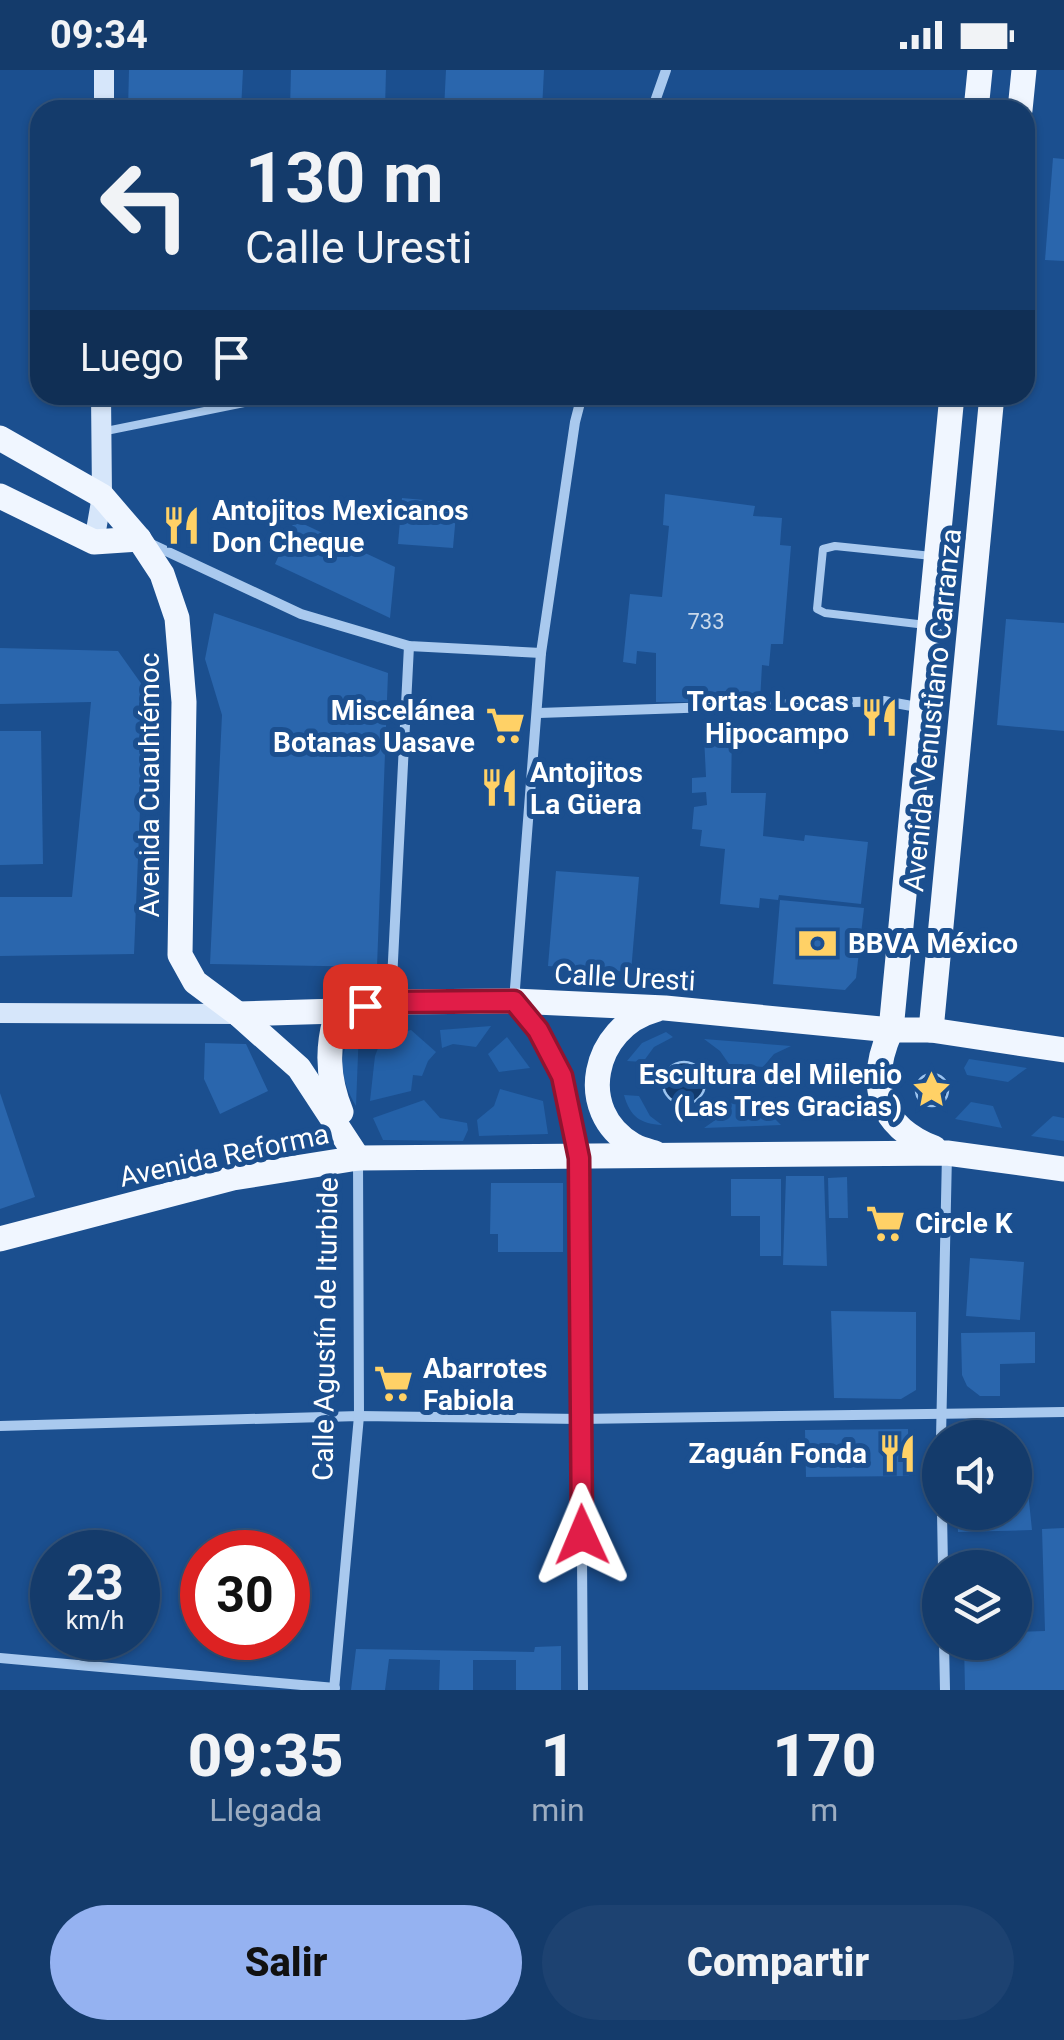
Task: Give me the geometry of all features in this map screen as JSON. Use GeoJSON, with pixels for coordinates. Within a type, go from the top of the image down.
{"type":"FeatureCollection","features":[{"type":"Feature","properties":{"kind":"main road"},"geometry":{"type":"LineString","coordinates":[[977,100],[980,70]]}},
{"type":"Feature","properties":{"kind":"main road"},"geometry":{"type":"LineString","coordinates":[[1021,100],[1024,70]]}},
{"type":"Feature","properties":{"kind":"main road","name":"Avenida Venustiano Carranza"},"geometry":{"type":"LineString","coordinates":[[947,1153],[908,1138],[892,1120],[882,1099],[878,1075],[891,1030],[951,405]]}},
{"type":"Feature","properties":{"kind":"main road","name":"Avenida Venustiano Carranza"},"geometry":{"type":"LineString","coordinates":[[931,1030],[991,405]]}},
{"type":"Feature","properties":{"kind":"main road","name":"Avenida Cuauhtémoc"},"geometry":{"type":"LineString","coordinates":[[0,438],[102,496],[139,539],[162,574],[177,618],[184,721],[180,955],[195,982],[238,1014]]}},
{"type":"Feature","properties":{"kind":"main road"},"geometry":{"type":"LineString","coordinates":[[0,496],[94,542],[139,539]]}},
{"type":"Feature","properties":{"kind":"main road","name":"Calle Uresti"},"geometry":{"type":"LineString","coordinates":[[238,1014],[338,1010],[391,1002],[514,1001],[665,1008],[891,1030],[931,1030],[1064,1050]]}},
{"type":"Feature","properties":{"kind":"main road"},"geometry":{"type":"LineString","coordinates":[[658,1154],[633,1146],[613,1128],[600,1105],[597,1078],[602,1052],[617,1030],[639,1014],[665,1008]]}},
{"type":"Feature","properties":{"kind":"main road"},"geometry":{"type":"LineString","coordinates":[[338,1010],[329,1036],[332,1090],[367,1158]]}},
{"type":"Feature","properties":{"kind":"main road","name":"Calle Agustín de Iturbide"},"geometry":{"type":"LineString","coordinates":[[238,1014],[283,1051],[311,1081],[367,1158]]}},
{"type":"Feature","properties":{"kind":"main road","name":"Avenida Reforma"},"geometry":{"type":"LineString","coordinates":[[0,1239],[233,1178],[367,1158],[947,1153],[1064,1169]]}},
{"type":"Feature","properties":{"kind":"street"},"geometry":{"type":"LineString","coordinates":[[104,70],[104,100]]}},
{"type":"Feature","properties":{"kind":"street"},"geometry":{"type":"LineString","coordinates":[[656,100],[666,70]]}},
{"type":"Feature","properties":{"kind":"street"},"geometry":{"type":"LineString","coordinates":[[94,542],[102,496],[102,405]]}},
{"type":"Feature","properties":{"kind":"street"},"geometry":{"type":"LineString","coordinates":[[580,405],[541,653],[514,1001],[538,1030],[562,1076],[579,1158],[583,1690]]}},
{"type":"Feature","properties":{"kind":"street"},"geometry":{"type":"LineString","coordinates":[[139,539],[301,614],[409,646],[541,653]]}},
{"type":"Feature","properties":{"kind":"street"},"geometry":{"type":"LineString","coordinates":[[391,1002],[409,646]]}},
{"type":"Feature","properties":{"kind":"street"},"geometry":{"type":"LineString","coordinates":[[539,713],[884,702],[924,708]]}},
{"type":"Feature","properties":{"kind":"street","name":"Calle Uresti"},"geometry":{"type":"LineString","coordinates":[[0,1014],[238,1014]]}},
{"type":"Feature","properties":{"kind":"street"},"geometry":{"type":"LineString","coordinates":[[941,1420],[947,1153]]}},
{"type":"Feature","properties":{"kind":"street","name":"Calle Agustín de Iturbide"},"geometry":{"type":"LineString","coordinates":[[334,1689],[358,1416],[367,1158]]}},
{"type":"Feature","properties":{"kind":"street"},"geometry":{"type":"LineString","coordinates":[[0,1426],[358,1416],[580,1419],[1064,1412]]}},
{"type":"Feature","properties":{"kind":"street"},"geometry":{"type":"LineString","coordinates":[[0,1658],[334,1689]]}},
{"type":"Feature","properties":{"kind":"street"},"geometry":{"type":"LineString","coordinates":[[944,1660],[945,1690]]}},
{"type":"Feature","properties":{"kind":"lane"},"geometry":{"type":"LineString","coordinates":[[101,432],[235,405]]}},
{"type":"Feature","properties":{"kind":"lane"},"geometry":{"type":"LineString","coordinates":[[932,625],[817,609],[823,549],[835,546],[936,557]]}},
{"type":"Feature","properties":{"kind":"shaded area"},"geometry":{"type":"Polygon","coordinates":[[[491,1026],[476,1047],[453,1044],[442,1048],[440,1030],[491,1026]]]}},
{"type":"Feature","properties":{"kind":"shaded area"},"geometry":{"type":"Polygon","coordinates":[[[359,1029],[356,1106],[342,1066],[346,1046],[359,1029]]]}},
{"type":"Feature","properties":{"kind":"shaded area"},"geometry":{"type":"Polygon","coordinates":[[[411,1030],[436,1052],[422,1076],[413,1075],[411,1091],[370,1101],[375,1056],[382,1038],[411,1030]]]}},
{"type":"Feature","properties":{"kind":"shaded area"},"geometry":{"type":"Polygon","coordinates":[[[666,1032],[673,1037],[654,1047],[643,1062],[627,1061],[642,1043],[666,1032]]]}},
{"type":"Feature","properties":{"kind":"shaded area"},"geometry":{"type":"Polygon","coordinates":[[[507,1037],[530,1068],[499,1072],[488,1054],[507,1037]]]}},
{"type":"Feature","properties":{"kind":"shaded area"},"geometry":{"type":"Polygon","coordinates":[[[704,1039],[791,1046],[774,1054],[763,1067],[729,1064],[704,1039]]]}},
{"type":"Feature","properties":{"kind":"shaded area"},"geometry":{"type":"Polygon","coordinates":[[[969,1059],[1027,1068],[1008,1082],[967,1075],[964,1068],[969,1059]]]}},
{"type":"Feature","properties":{"kind":"shaded area"},"geometry":{"type":"Polygon","coordinates":[[[684,1062],[699,1068],[705,1083],[699,1098],[684,1104],[669,1098],[663,1083],[669,1068],[684,1062]]]}},
{"type":"Feature","properties":{"kind":"shaded area"},"geometry":{"type":"Polygon","coordinates":[[[932,1074],[943,1079],[948,1090],[943,1101],[932,1106],[921,1101],[916,1090],[921,1079],[932,1074]]]}},
{"type":"Feature","properties":{"kind":"shaded area"},"geometry":{"type":"Polygon","coordinates":[[[500,1089],[543,1101],[548,1134],[479,1136],[477,1120],[494,1106],[500,1089]]]}},
{"type":"Feature","properties":{"kind":"shaded area"},"geometry":{"type":"Polygon","coordinates":[[[624,1095],[639,1096],[650,1116],[662,1125],[637,1118],[624,1095]]]}},
{"type":"Feature","properties":{"kind":"shaded area"},"geometry":{"type":"Polygon","coordinates":[[[424,1100],[440,1118],[467,1123],[463,1141],[383,1140],[373,1118],[424,1100]]]}},
{"type":"Feature","properties":{"kind":"shaded area"},"geometry":{"type":"Polygon","coordinates":[[[730,1102],[762,1106],[781,1125],[704,1128],[721,1116],[730,1102]]]}},
{"type":"Feature","properties":{"kind":"shaded area"},"geometry":{"type":"Polygon","coordinates":[[[971,1102],[993,1106],[1002,1128],[955,1119],[971,1102]]]}},
{"type":"Feature","properties":{"kind":"shaded area"},"geometry":{"type":"Polygon","coordinates":[[[1053,1116],[1064,1118],[1064,1141],[1031,1136],[1053,1116]]]}},
{"type":"Feature","properties":{"kind":"building"},"geometry":{"type":"Polygon","coordinates":[[[129,70],[243,70],[242,100],[128,100],[129,70]]]}},
{"type":"Feature","properties":{"kind":"building"},"geometry":{"type":"Polygon","coordinates":[[[291,70],[386,70],[385,100],[290,100],[291,70]]]}},
{"type":"Feature","properties":{"kind":"building"},"geometry":{"type":"Polygon","coordinates":[[[446,70],[544,70],[542,100],[444,100],[446,70]]]}},
{"type":"Feature","properties":{"kind":"building"},"geometry":{"type":"Polygon","coordinates":[[[1053,158],[1064,159],[1064,261],[1045,260],[1053,158]]]}},
{"type":"Feature","properties":{"kind":"building"},"geometry":{"type":"Polygon","coordinates":[[[665,494],[755,506],[753,516],[782,518],[780,545],[791,546],[783,644],[771,644],[769,666],[762,665],[760,702],[656,702],[656,653],[637,651],[636,664],[623,662],[630,594],[662,597],[669,526],[663,525],[665,494]]]}},
{"type":"Feature","properties":{"kind":"building"},"geometry":{"type":"Polygon","coordinates":[[[402,498],[457,503],[453,548],[398,544],[402,498]]]}},
{"type":"Feature","properties":{"kind":"building"},"geometry":{"type":"Polygon","coordinates":[[[295,520],[395,567],[390,618],[275,564],[295,520]]]}},
{"type":"Feature","properties":{"kind":"building"},"geometry":{"type":"Polygon","coordinates":[[[214,613],[388,673],[377,967],[210,964],[222,715],[205,659],[214,613]]]}},
{"type":"Feature","properties":{"kind":"building"},"geometry":{"type":"Polygon","coordinates":[[[1006,619],[1064,623],[1064,731],[997,725],[1006,619]]]}},
{"type":"Feature","properties":{"kind":"building"},"geometry":{"type":"Polygon","coordinates":[[[0,648],[118,651],[145,689],[134,954],[0,956],[0,897],[72,897],[91,702],[0,704],[0,648]]]}},
{"type":"Feature","properties":{"kind":"building"},"geometry":{"type":"Polygon","coordinates":[[[0,731],[41,731],[43,864],[0,865],[0,731]]]}},
{"type":"Feature","properties":{"kind":"building"},"geometry":{"type":"Polygon","coordinates":[[[732,732],[731,793],[766,793],[763,836],[804,841],[805,835],[868,842],[861,904],[779,895],[778,900],[760,898],[759,908],[720,904],[725,849],[700,846],[702,830],[692,829],[694,807],[707,805],[706,792],[692,793],[692,778],[706,777],[704,736],[732,732]]]}},
{"type":"Feature","properties":{"kind":"building"},"geometry":{"type":"Polygon","coordinates":[[[556,871],[639,877],[631,972],[548,966],[556,871]]]}},
{"type":"Feature","properties":{"kind":"building","name":"BBVA México"},"geometry":{"type":"Polygon","coordinates":[[[780,900],[864,908],[856,978],[845,990],[773,984],[780,900]]]}},
{"type":"Feature","properties":{"kind":"building"},"geometry":{"type":"Polygon","coordinates":[[[205,1043],[246,1044],[268,1091],[220,1114],[204,1079],[205,1043]]]}},
{"type":"Feature","properties":{"kind":"building"},"geometry":{"type":"Polygon","coordinates":[[[0,1093],[35,1197],[0,1209],[0,1093]]]}},
{"type":"Feature","properties":{"kind":"building"},"geometry":{"type":"Polygon","coordinates":[[[786,1176],[824,1176],[827,1266],[783,1265],[786,1176]]]}},
{"type":"Feature","properties":{"kind":"building"},"geometry":{"type":"Polygon","coordinates":[[[847,1177],[848,1218],[829,1218],[828,1178],[847,1177]]]}},
{"type":"Feature","properties":{"kind":"building"},"geometry":{"type":"Polygon","coordinates":[[[731,1179],[781,1179],[781,1256],[760,1256],[760,1216],[731,1216],[731,1179]]]}},
{"type":"Feature","properties":{"kind":"building"},"geometry":{"type":"Polygon","coordinates":[[[491,1183],[563,1183],[563,1252],[498,1252],[498,1234],[490,1234],[491,1183]]]}},
{"type":"Feature","properties":{"kind":"building"},"geometry":{"type":"Polygon","coordinates":[[[970,1258],[1024,1262],[1020,1320],[966,1316],[970,1258]]]}},
{"type":"Feature","properties":{"kind":"building"},"geometry":{"type":"Polygon","coordinates":[[[831,1311],[916,1312],[916,1390],[901,1399],[834,1398],[831,1311]]]}},
{"type":"Feature","properties":{"kind":"building"},"geometry":{"type":"Polygon","coordinates":[[[1035,1332],[1035,1363],[1000,1364],[1000,1396],[980,1396],[967,1386],[962,1375],[961,1333],[1035,1332]]]}},
{"type":"Feature","properties":{"kind":"building"},"geometry":{"type":"Polygon","coordinates":[[[908,1429],[909,1476],[806,1477],[805,1430],[908,1429]]]}},
{"type":"Feature","properties":{"kind":"building"},"geometry":{"type":"Polygon","coordinates":[[[1064,1528],[1064,1690],[965,1690],[964,1660],[1032,1660],[1032,1631],[1045,1631],[1042,1529],[1064,1528]]]}},
{"type":"Feature","properties":{"kind":"building"},"geometry":{"type":"Polygon","coordinates":[[[958,1530],[1032,1530],[958,1532],[958,1530]]]}},
{"type":"Feature","properties":{"kind":"building"},"geometry":{"type":"Polygon","coordinates":[[[561,1646],[561,1690],[516,1690],[516,1660],[473,1660],[473,1690],[439,1690],[440,1660],[389,1659],[385,1690],[351,1690],[356,1649],[534,1652],[535,1647],[561,1646]]]}},
{"type":"Feature","properties":{"kind":"place","name":"Antojitos Mexicanos Don Cheque"},"geometry":{"type":"Point","coordinates":[182,526]}},
{"type":"Feature","properties":{"kind":"place","name":"Tortas Locas Hipocampo"},"geometry":{"type":"Point","coordinates":[879,717]}},
{"type":"Feature","properties":{"kind":"place","name":"Miscelánea Botanas Uasave"},"geometry":{"type":"Point","coordinates":[505,726]}},
{"type":"Feature","properties":{"kind":"place","name":"Antojitos La Güera"},"geometry":{"type":"Point","coordinates":[500,788]}},
{"type":"Feature","properties":{"kind":"place","name":"BBVA México"},"geometry":{"type":"Point","coordinates":[818,943]}},
{"type":"Feature","properties":{"kind":"place","name":"Escultura del Milenio (Las Tres Gracias)"},"geometry":{"type":"Point","coordinates":[932,1090]}},
{"type":"Feature","properties":{"kind":"place","name":"Circle K"},"geometry":{"type":"Point","coordinates":[885,1223]}},
{"type":"Feature","properties":{"kind":"place","name":"Abarrotes Fabiola"},"geometry":{"type":"Point","coordinates":[393,1384]}},
{"type":"Feature","properties":{"kind":"place","name":"Zaguán Fonda"},"geometry":{"type":"Point","coordinates":[897,1453]}},
{"type":"Feature","properties":{"kind":"route"},"geometry":{"type":"LineString","coordinates":[[365,1006],[391,1002],[514,1001],[538,1030],[562,1076],[579,1158],[582,1535]]}}]}
